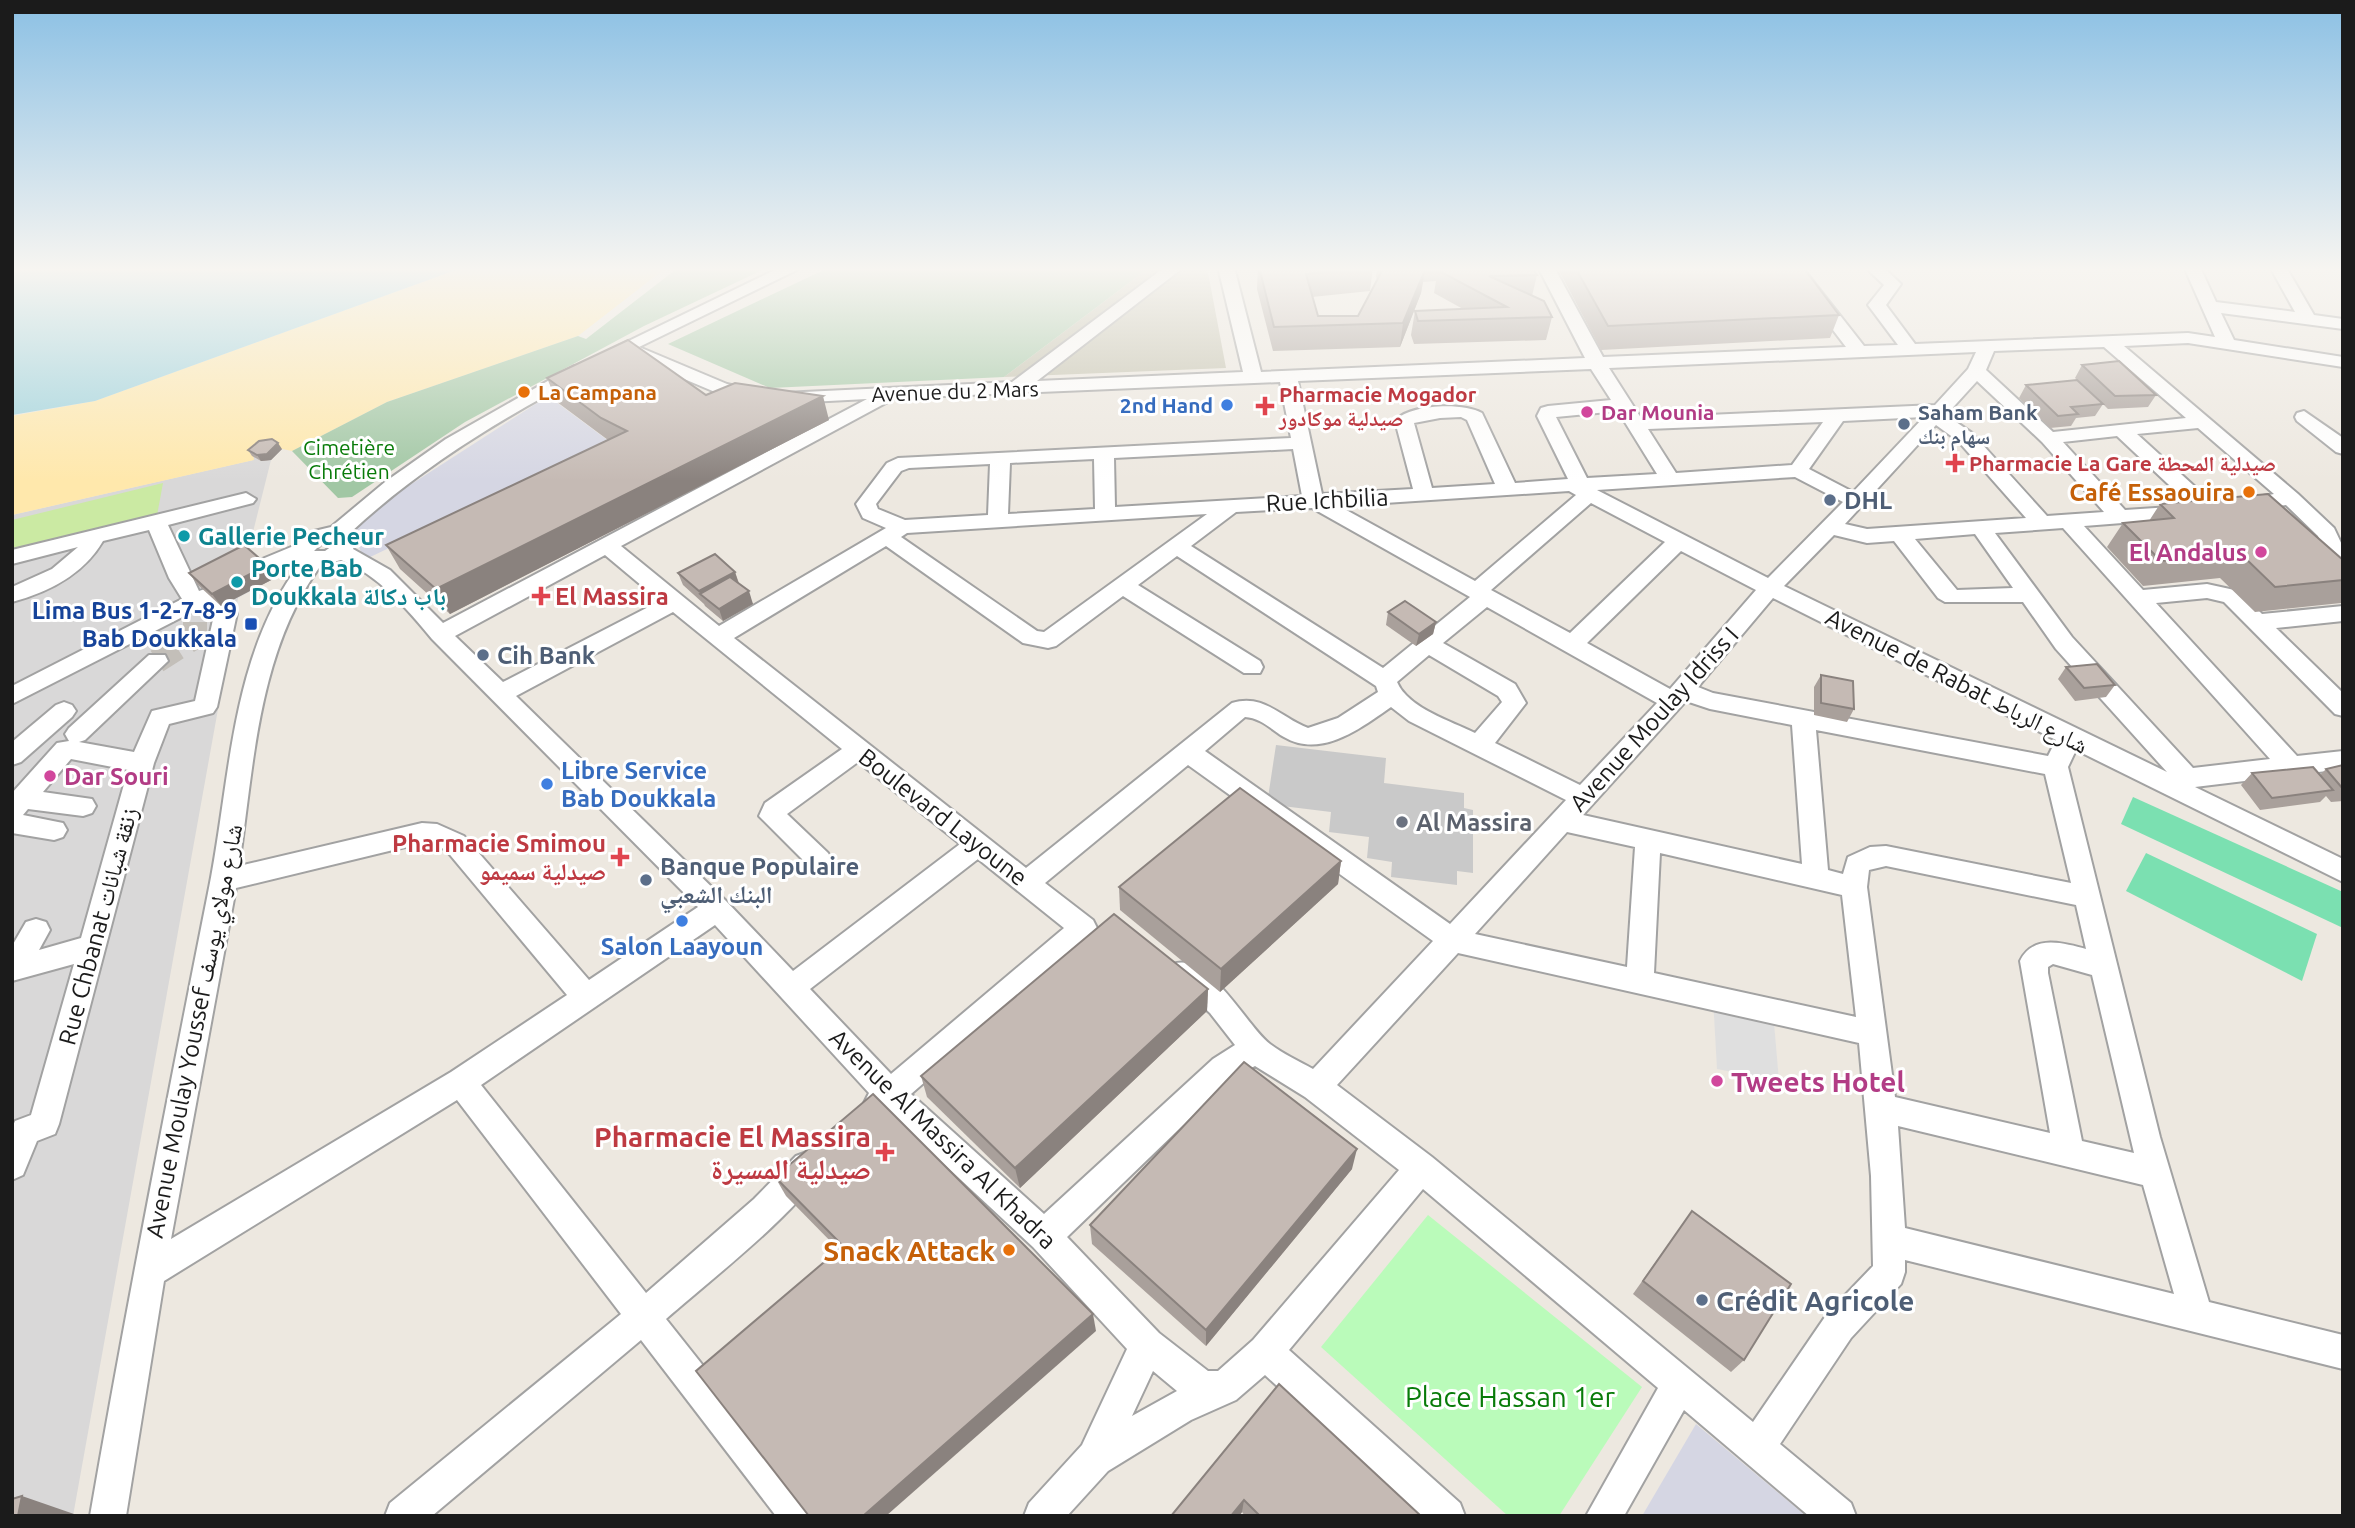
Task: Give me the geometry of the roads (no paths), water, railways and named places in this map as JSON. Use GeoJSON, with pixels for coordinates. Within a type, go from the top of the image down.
{"type":"FeatureCollection","features":[{"type":"Feature","properties":{"kind":"street"},"geometry":{"type":"LineString","coordinates":[[263,567],[324,549],[377,495],[535,393],[642,338]]}},
{"type":"Feature","properties":{"kind":"street"},"geometry":{"type":"LineString","coordinates":[[1015,389],[1082,338]]}},
{"type":"Feature","properties":{"kind":"street"},"geometry":{"type":"LineString","coordinates":[[1244,338],[1254,379]]}},
{"type":"Feature","properties":{"kind":"street"},"geometry":{"type":"LineString","coordinates":[[1584,338],[1671,480]]}},
{"type":"Feature","properties":{"kind":"street"},"geometry":{"type":"LineString","coordinates":[[1849,338],[1861,354]]}},
{"type":"Feature","properties":{"kind":"street"},"geometry":{"type":"LineString","coordinates":[[1902,338],[1911,351]]}},
{"type":"Feature","properties":{"kind":"street","name":"Avenue du 2 Mars"},"geometry":{"type":"LineString","coordinates":[[623,347],[748,396],[892,394],[2180,338]]}},
{"type":"Feature","properties":{"kind":"street","name":"Avenue du 2 Mars"},"geometry":{"type":"LineString","coordinates":[[2190,338],[2343,362]]}},
{"type":"Feature","properties":{"kind":"street"},"geometry":{"type":"LineString","coordinates":[[2224,338],[2227,344]]}},
{"type":"Feature","properties":{"kind":"street"},"geometry":{"type":"LineString","coordinates":[[2108,341],[2199,422],[2335,532],[2343,576]]}},
{"type":"Feature","properties":{"kind":"street","name":"Avenue Moulay Idriss I"},"geometry":{"type":"LineString","coordinates":[[1316,1087],[1677,696],[1770,588],[1856,501],[1976,371],[1986,348]]}},
{"type":"Feature","properties":{"kind":"street"},"geometry":{"type":"LineString","coordinates":[[2322,358],[2343,375]]}},
{"type":"Feature","properties":{"kind":"street"},"geometry":{"type":"LineString","coordinates":[[1976,371],[2049,438],[2120,517]]}},
{"type":"Feature","properties":{"kind":"street"},"geometry":{"type":"LineString","coordinates":[[1288,378],[1313,500],[1572,644],[1677,696],[2056,767]]}},
{"type":"Feature","properties":{"kind":"street"},"geometry":{"type":"LineString","coordinates":[[440,634],[892,394]]}},
{"type":"Feature","properties":{"kind":"street"},"geometry":{"type":"LineString","coordinates":[[1026,883],[1240,709],[1264,710],[1300,736],[1314,737],[1333,732],[1388,687],[1581,489],[1546,416],[1548,412],[1623,405]]}},
{"type":"Feature","properties":{"kind":"street"},"geometry":{"type":"LineString","coordinates":[[1424,494],[1405,421],[1413,415],[1464,411],[1475,417],[1508,490]]}},
{"type":"Feature","properties":{"kind":"street"},"geometry":{"type":"LineString","coordinates":[[1636,424],[1936,412],[1965,437],[2042,523]]}},
{"type":"Feature","properties":{"kind":"street"},"geometry":{"type":"LineString","coordinates":[[1837,416],[1798,471],[1856,501]]}},
{"type":"Feature","properties":{"kind":"street"},"geometry":{"type":"LineString","coordinates":[[2304,417],[2342,446]]}},
{"type":"Feature","properties":{"kind":"street"},"geometry":{"type":"LineString","coordinates":[[2049,438],[2199,422]]}},
{"type":"Feature","properties":{"kind":"street"},"geometry":{"type":"LineString","coordinates":[[2120,429],[2208,510]]}},
{"type":"Feature","properties":{"kind":"street"},"geometry":{"type":"LineString","coordinates":[[1233,505],[1055,636],[1037,640],[870,513],[866,504],[894,467],[914,461],[1300,443]]}},
{"type":"Feature","properties":{"kind":"street"},"geometry":{"type":"LineString","coordinates":[[1104,452],[1105,514]]}},
{"type":"Feature","properties":{"kind":"street"},"geometry":{"type":"LineString","coordinates":[[998,520],[1000,457]]}},
{"type":"Feature","properties":{"kind":"street","name":"Rue Ichbilia"},"geometry":{"type":"LineString","coordinates":[[718,638],[895,532],[998,520],[1424,494],[1581,489],[1798,471]]}},
{"type":"Feature","properties":{"kind":"street","name":"Avenue de Rabat شارع الرباط"},"geometry":{"type":"LineString","coordinates":[[1581,489],[1770,588],[2158,782],[2343,871]]}},
{"type":"Feature","properties":{"kind":"street"},"geometry":{"type":"LineString","coordinates":[[1829,527],[1867,536],[1900,534],[2208,510],[2291,498]]}},
{"type":"Feature","properties":{"kind":"street"},"geometry":{"type":"LineString","coordinates":[[12,557],[246,499]]}},
{"type":"Feature","properties":{"kind":"street"},"geometry":{"type":"LineString","coordinates":[[2068,521],[2291,766]]}},
{"type":"Feature","properties":{"kind":"street"},"geometry":{"type":"LineString","coordinates":[[156,523],[180,578],[226,613],[205,706],[251,698]]}},
{"type":"Feature","properties":{"kind":"street"},"geometry":{"type":"LineString","coordinates":[[1981,528],[2064,643],[2188,779]]}},
{"type":"Feature","properties":{"kind":"street"},"geometry":{"type":"LineString","coordinates":[[1900,534],[1945,593],[1953,597],[2030,595]]}},
{"type":"Feature","properties":{"kind":"street"},"geometry":{"type":"LineString","coordinates":[[12,595],[52,579],[80,559],[96,537]]}},
{"type":"Feature","properties":{"kind":"street"},"geometry":{"type":"LineString","coordinates":[[1572,644],[1679,541]]}},
{"type":"Feature","properties":{"kind":"street","name":"Boulevard Layoune"},"geometry":{"type":"LineString","coordinates":[[607,545],[718,638],[1083,928]]}},
{"type":"Feature","properties":{"kind":"street"},"geometry":{"type":"LineString","coordinates":[[1178,547],[1388,687],[1418,715],[1584,798]]}},
{"type":"Feature","properties":{"kind":"street","name":"Avenue Al Massira Al Khadra"},"geometry":{"type":"LineString","coordinates":[[324,549],[364,560],[423,614],[717,909],[890,1094],[1044,1236],[1147,1345],[1190,1380],[1207,1388],[1224,1388]]}},
{"type":"Feature","properties":{"kind":"street","name":"Avenue Moulay Youssef شارع مولاي يوسف"},"geometry":{"type":"LineString","coordinates":[[108,1516],[149,1271],[224,880],[251,698],[277,618],[294,586],[324,549]]}},
{"type":"Feature","properties":{"kind":"street"},"geometry":{"type":"LineString","coordinates":[[1124,586],[1251,667]]}},
{"type":"Feature","properties":{"kind":"street"},"geometry":{"type":"LineString","coordinates":[[2138,598],[2222,592],[2239,603],[2343,708]]}},
{"type":"Feature","properties":{"kind":"street"},"geometry":{"type":"LineString","coordinates":[[12,696],[203,598]]}},
{"type":"Feature","properties":{"kind":"street"},"geometry":{"type":"LineString","coordinates":[[500,694],[675,602]]}},
{"type":"Feature","properties":{"kind":"street"},"geometry":{"type":"LineString","coordinates":[[2257,622],[2343,613]]}},
{"type":"Feature","properties":{"kind":"street"},"geometry":{"type":"LineString","coordinates":[[1427,644],[1507,690],[1512,696],[1514,703],[1480,744]]}},
{"type":"Feature","properties":{"kind":"street"},"geometry":{"type":"LineString","coordinates":[[77,734],[157,661]]}},
{"type":"Feature","properties":{"kind":"street","name":"Rue Chbanat زنقة شبانات"},"geometry":{"type":"LineString","coordinates":[[12,1165],[26,1131],[44,1124],[142,763],[160,718],[205,706]]}},
{"type":"Feature","properties":{"kind":"street"},"geometry":{"type":"LineString","coordinates":[[12,756],[64,711]]}},
{"type":"Feature","properties":{"kind":"street"},"geometry":{"type":"LineString","coordinates":[[1803,719],[1816,879]]}},
{"type":"Feature","properties":{"kind":"street"},"geometry":{"type":"LineString","coordinates":[[2069,737],[2056,767],[2155,1173],[2197,1317]]}},
{"type":"Feature","properties":{"kind":"street"},"geometry":{"type":"LineString","coordinates":[[17,804],[65,749],[142,763]]}},
{"type":"Feature","properties":{"kind":"street"},"geometry":{"type":"LineString","coordinates":[[819,860],[772,816],[774,810],[858,750]]}},
{"type":"Feature","properties":{"kind":"street"},"geometry":{"type":"LineString","coordinates":[[1187,751],[1452,940],[1871,1033]]}},
{"type":"Feature","properties":{"kind":"street"},"geometry":{"type":"LineString","coordinates":[[2158,782],[2343,760]]}},
{"type":"Feature","properties":{"kind":"street"},"geometry":{"type":"LineString","coordinates":[[17,804],[83,806]]}},
{"type":"Feature","properties":{"kind":"street"},"geometry":{"type":"LineString","coordinates":[[1563,821],[1854,887]]}},
{"type":"Feature","properties":{"kind":"street"},"geometry":{"type":"LineString","coordinates":[[12,823],[54,830]]}},
{"type":"Feature","properties":{"kind":"street"},"geometry":{"type":"LineString","coordinates":[[224,880],[422,834],[437,834],[455,843],[586,997]]}},
{"type":"Feature","properties":{"kind":"street"},"geometry":{"type":"LineString","coordinates":[[1640,981],[1648,841]]}},
{"type":"Feature","properties":{"kind":"street"},"geometry":{"type":"LineString","coordinates":[[791,988],[977,845]]}},
{"type":"Feature","properties":{"kind":"street"},"geometry":{"type":"LineString","coordinates":[[1756,1448],[1839,1326],[1889,1272],[1882,1108],[1854,887],[1857,864],[1862,859],[1886,856],[2088,897]]}},
{"type":"Feature","properties":{"kind":"street"},"geometry":{"type":"LineString","coordinates":[[149,1271],[461,1082],[717,909]]}},
{"type":"Feature","properties":{"kind":"street"},"geometry":{"type":"LineString","coordinates":[[859,1121],[1083,928],[1111,923]]}},
{"type":"Feature","properties":{"kind":"street"},"geometry":{"type":"LineString","coordinates":[[13,969],[36,930]]}},
{"type":"Feature","properties":{"kind":"street"},"geometry":{"type":"LineString","coordinates":[[13,969],[91,947]]}},
{"type":"Feature","properties":{"kind":"street"},"geometry":{"type":"LineString","coordinates":[[2069,1153],[2034,973],[2034,961],[2051,952],[2104,966]]}},
{"type":"Feature","properties":{"kind":"street"},"geometry":{"type":"LineString","coordinates":[[1165,959],[1220,1004],[1258,1052],[1316,1087],[1421,1168],[1838,1516]]}},
{"type":"Feature","properties":{"kind":"street"},"geometry":{"type":"LineString","coordinates":[[1044,1236],[1223,1068],[1236,1058],[1258,1052]]}},
{"type":"Feature","properties":{"kind":"street"},"geometry":{"type":"LineString","coordinates":[[461,1082],[799,1516]]}},
{"type":"Feature","properties":{"kind":"street"},"geometry":{"type":"LineString","coordinates":[[1882,1108],[2155,1173]]}},
{"type":"Feature","properties":{"kind":"street"},"geometry":{"type":"LineString","coordinates":[[403,1516],[644,1316],[765,1210],[786,1185],[828,1149]]}},
{"type":"Feature","properties":{"kind":"street"},"geometry":{"type":"LineString","coordinates":[[1042,1516],[1095,1458],[1179,1408],[1224,1388],[1265,1352],[1421,1168]]}},
{"type":"Feature","properties":{"kind":"street"},"geometry":{"type":"LineString","coordinates":[[1889,1240],[2343,1352]]}},
{"type":"Feature","properties":{"kind":"street"},"geometry":{"type":"LineString","coordinates":[[1095,1458],[1147,1345]]}},
{"type":"Feature","properties":{"kind":"street"},"geometry":{"type":"LineString","coordinates":[[1265,1352],[1447,1516]]}},
{"type":"Feature","properties":{"kind":"street"},"geometry":{"type":"LineString","coordinates":[[1604,1516],[1679,1385]]}},
{"type":"Feature","properties":{"kind":"water"},"geometry":{"type":"Polygon","coordinates":[[[12,338],[268,338],[95,401],[12,415],[12,338]]]}},
{"type":"Feature","properties":{"kind":"tunnel"},"geometry":{"type":"LineString","coordinates":[[157,661],[195,637],[195,602]]}},
{"type":"Feature","properties":{"kind":"place","name":"La Campana"},"geometry":{"type":"Point","coordinates":[524,392]}},
{"type":"Feature","properties":{"kind":"place","name":"2nd Hand"},"geometry":{"type":"Point","coordinates":[1227,405]}},
{"type":"Feature","properties":{"kind":"place","name":"Pharmacie Mogador صيدلية موكادور"},"geometry":{"type":"Point","coordinates":[1265,406]}},
{"type":"Feature","properties":{"kind":"place","name":"Dar Mounia"},"geometry":{"type":"Point","coordinates":[1587,412]}},
{"type":"Feature","properties":{"kind":"place","name":"Saham Bank سهام بنك"},"geometry":{"type":"Point","coordinates":[1904,424]}},
{"type":"Feature","properties":{"kind":"place","name":"Pharmacie La Gare صيدلية المحطة"},"geometry":{"type":"Point","coordinates":[1955,463]}},
{"type":"Feature","properties":{"kind":"place","name":"Café Essaouira"},"geometry":{"type":"Point","coordinates":[2249,492]}},
{"type":"Feature","properties":{"kind":"place","name":"DHL"},"geometry":{"type":"Point","coordinates":[1830,500]}},
{"type":"Feature","properties":{"kind":"place","name":"Gallerie Pecheur"},"geometry":{"type":"Point","coordinates":[184,536]}},
{"type":"Feature","properties":{"kind":"place","name":"El Andalus"},"geometry":{"type":"Point","coordinates":[2261,552]}},
{"type":"Feature","properties":{"kind":"place","name":"Porte Bab Doukkala باب دكالة"},"geometry":{"type":"Point","coordinates":[237,582]}},
{"type":"Feature","properties":{"kind":"place","name":"El Massira"},"geometry":{"type":"Point","coordinates":[541,596]}},
{"type":"Feature","properties":{"kind":"place","name":"Lima Bus 1-2-7-8-9 Bab Doukkala"},"geometry":{"type":"Point","coordinates":[251,624]}},
{"type":"Feature","properties":{"kind":"place","name":"Cih Bank"},"geometry":{"type":"Point","coordinates":[483,655]}},
{"type":"Feature","properties":{"kind":"place","name":"Dar Souri"},"geometry":{"type":"Point","coordinates":[50,776]}},
{"type":"Feature","properties":{"kind":"place","name":"Libre Service Bab Doukkala"},"geometry":{"type":"Point","coordinates":[547,784]}},
{"type":"Feature","properties":{"kind":"place","name":"Al Massira"},"geometry":{"type":"Point","coordinates":[1402,822]}},
{"type":"Feature","properties":{"kind":"place","name":"Pharmacie Smimou صيدلية سميمو"},"geometry":{"type":"Point","coordinates":[620,857]}},
{"type":"Feature","properties":{"kind":"place","name":"Banque Populaire البنك الشعبي"},"geometry":{"type":"Point","coordinates":[646,880]}},
{"type":"Feature","properties":{"kind":"place","name":"Salon Laayoun"},"geometry":{"type":"Point","coordinates":[682,921]}},
{"type":"Feature","properties":{"kind":"place","name":"Tweets Hotel"},"geometry":{"type":"Point","coordinates":[1717,1081]}},
{"type":"Feature","properties":{"kind":"place","name":"Pharmacie El Massira صيدلية المسيرة"},"geometry":{"type":"Point","coordinates":[885,1152]}},
{"type":"Feature","properties":{"kind":"place","name":"Snack Attack"},"geometry":{"type":"Point","coordinates":[1009,1250]}},
{"type":"Feature","properties":{"kind":"place","name":"Crédit Agricole"},"geometry":{"type":"Point","coordinates":[1702,1300]}},
{"type":"Feature","properties":{"kind":"park label","name":"Cimetière Chrétien"},"geometry":{"type":"Point","coordinates":[349,459]}},
{"type":"Feature","properties":{"kind":"park label","name":"Place Hassan 1er"},"geometry":{"type":"Point","coordinates":[1510,1396]}}]}
